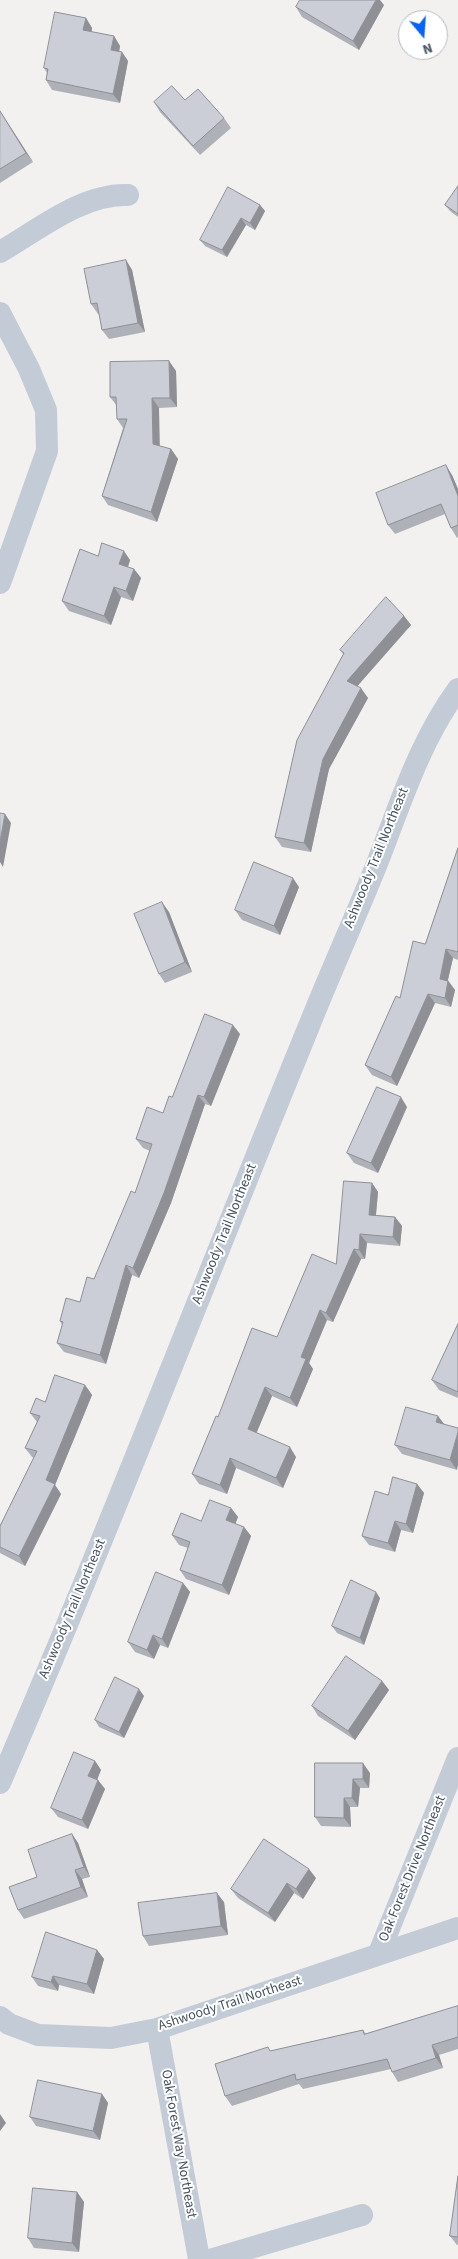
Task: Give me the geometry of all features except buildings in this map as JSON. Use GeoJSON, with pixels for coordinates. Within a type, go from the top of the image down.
{"type":"FeatureCollection","features":[{"type":"Feature","properties":{"kind":"street"},"geometry":{"type":"LineString","coordinates":[[0,252],[85,203],[100,198],[128,195]]}},
{"type":"Feature","properties":{"kind":"street"},"geometry":{"type":"LineString","coordinates":[[0,313],[29,369],[46,410],[47,451],[0,583]]}},
{"type":"Feature","properties":{"kind":"street","name":"Ashwoody Trail Northeast"},"geometry":{"type":"LineString","coordinates":[[0,1783],[6,1750],[133,1465],[244,1186],[376,866],[418,756],[445,707],[458,689]]}},
{"type":"Feature","properties":{"kind":"street","name":"Oak Forest Drive Northeast"},"geometry":{"type":"LineString","coordinates":[[379,1954],[458,1758]]}},
{"type":"Feature","properties":{"kind":"street","name":"Ashwoody Trail Northeast"},"geometry":{"type":"LineString","coordinates":[[0,2017],[9,2024],[38,2035],[111,2038],[157,2028],[458,1928]]}},
{"type":"Feature","properties":{"kind":"street","name":"Oak Forest Way Northeast"},"geometry":{"type":"LineString","coordinates":[[157,2028],[199,2259]]}},
{"type":"Feature","properties":{"kind":"street"},"geometry":{"type":"LineString","coordinates":[[212,2259],[362,2215]]}}]}
